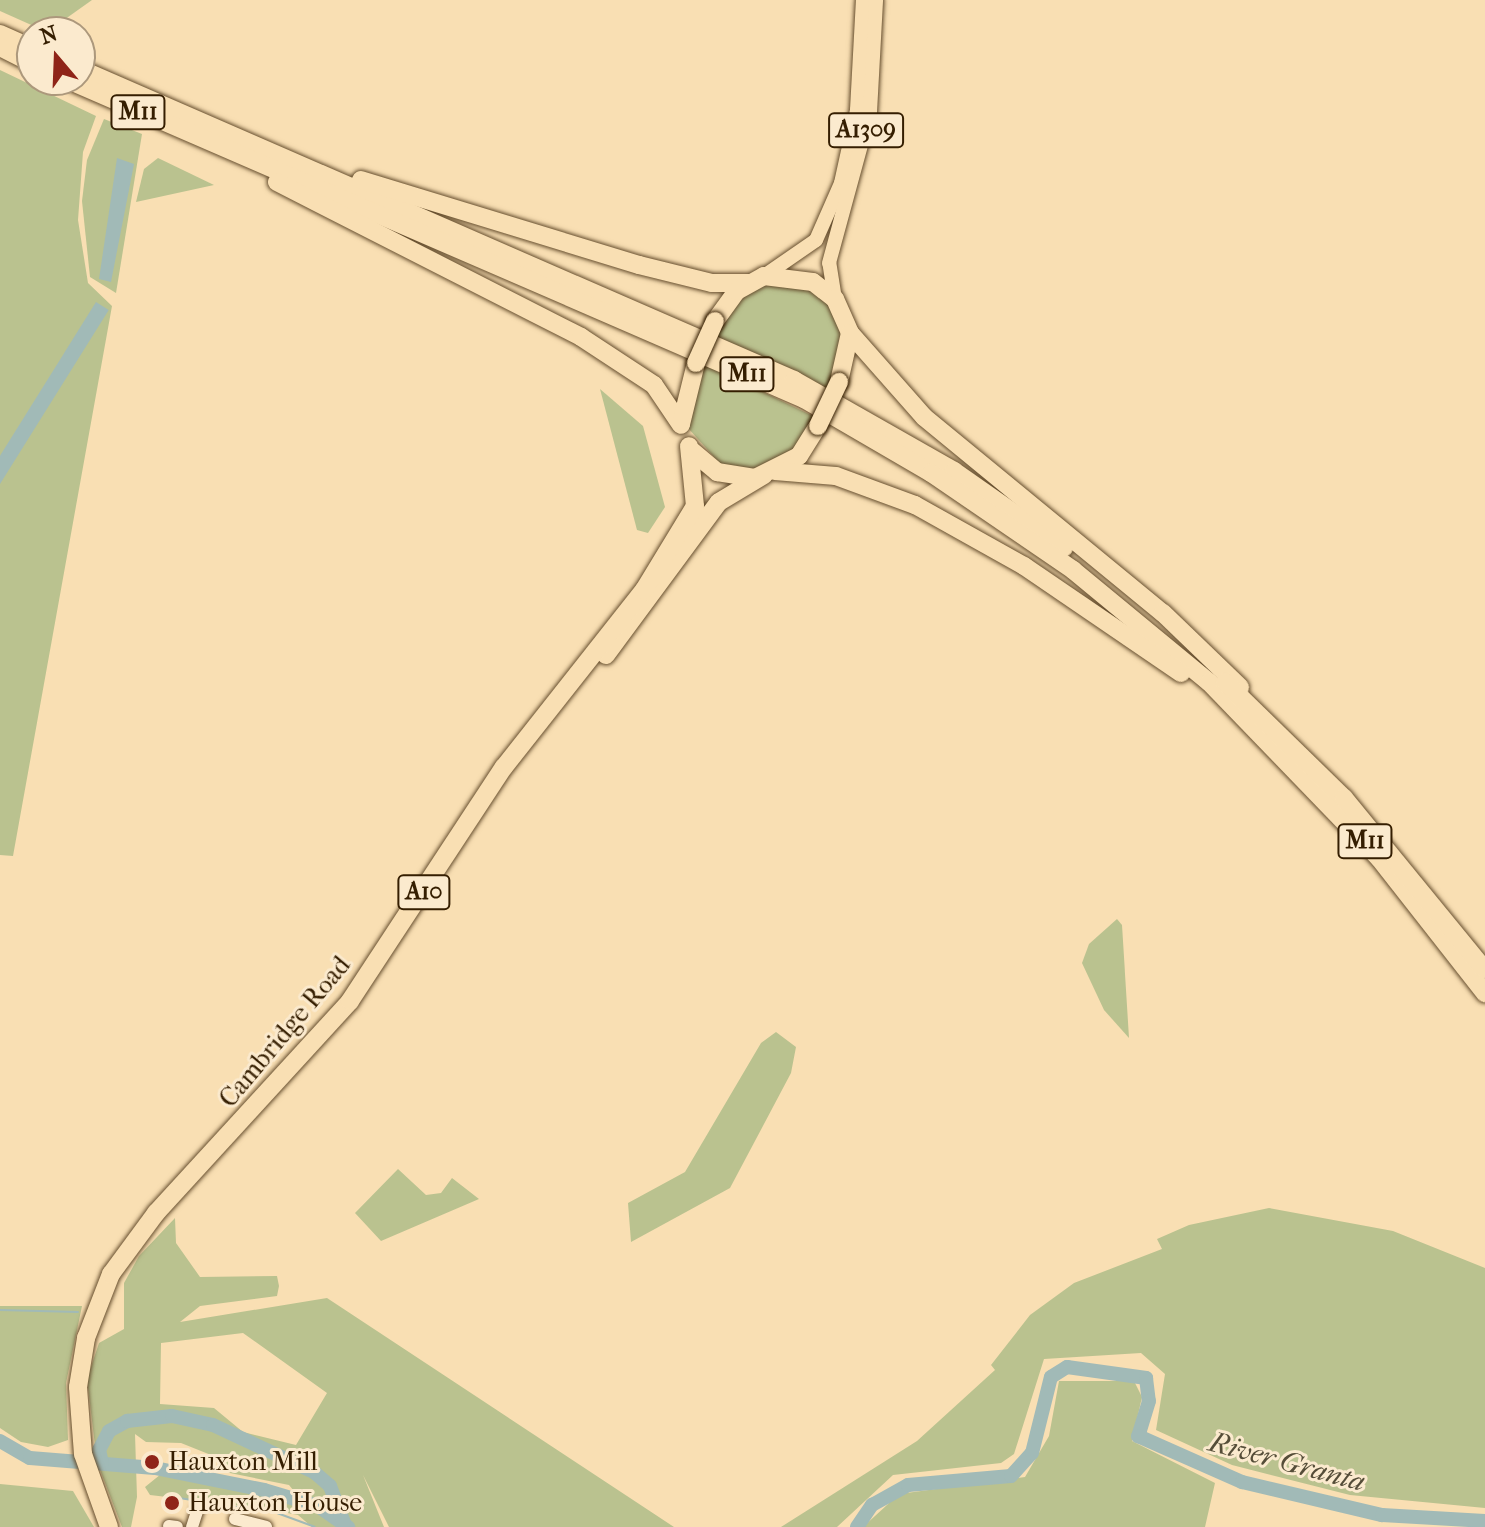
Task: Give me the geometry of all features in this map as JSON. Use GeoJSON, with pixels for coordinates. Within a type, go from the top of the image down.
{"type":"FeatureCollection","features":[{"type":"Feature","properties":{"kind":"highway","name":"M11"},"geometry":{"type":"LineString","coordinates":[[96,76],[656,317],[857,413],[1040,529],[1266,718]]}},
{"type":"Feature","properties":{"kind":"highway","name":"M11"},"geometry":{"type":"LineString","coordinates":[[96,92],[804,399],[1026,534],[1230,702],[1379,858],[1485,993]]}},
{"type":"Feature","properties":{"kind":"highway","name":"M11"},"geometry":{"type":"LineString","coordinates":[[208,142],[235,163],[581,337],[654,385],[681,425]]}},
{"type":"Feature","properties":{"kind":"highway","name":"M11"},"geometry":{"type":"LineString","coordinates":[[271,153],[639,265],[712,283],[757,280]]}},
{"type":"Feature","properties":{"kind":"highway"},"geometry":{"type":"LineString","coordinates":[[802,277],[835,299],[850,333],[839,382],[818,426],[799,456],[770,473],[726,476],[689,446],[681,425],[696,363],[715,321],[757,280],[802,277]]}},
{"type":"Feature","properties":{"kind":"highway","name":"M11"},"geometry":{"type":"LineString","coordinates":[[850,333],[924,417],[1163,613],[1266,718],[1407,870],[1485,970]]}},
{"type":"Feature","properties":{"kind":"highway","name":"Cambridge Road"},"geometry":{"type":"LineString","coordinates":[[109,1527],[87,1471],[80,1438],[81,1357],[118,1263],[350,1001],[504,767],[581,673],[690,518],[699,488],[689,446]]}},
{"type":"Feature","properties":{"kind":"highway","name":"M11"},"geometry":{"type":"LineString","coordinates":[[770,473],[858,482],[926,511],[1230,702]]}},
{"type":"Feature","properties":{"kind":"highway","name":"Cambridge Road"},"geometry":{"type":"LineString","coordinates":[[581,673],[636,622],[719,502],[770,473]]}},
{"type":"Feature","properties":{"kind":"main road","name":"A1309"},"geometry":{"type":"LineString","coordinates":[[757,280],[808,249],[837,194],[857,110],[863,0]]}},
{"type":"Feature","properties":{"kind":"main road","name":"A1309"},"geometry":{"type":"LineString","coordinates":[[835,299],[829,263],[870,112],[876,0]]}},
{"type":"Feature","properties":{"kind":"street"},"geometry":{"type":"LineString","coordinates":[[192,1527],[198,1509]]}},
{"type":"Feature","properties":{"kind":"street"},"geometry":{"type":"LineString","coordinates":[[235,1519],[266,1527]]}},
{"type":"Feature","properties":{"kind":"green space"},"geometry":{"type":"Polygon","coordinates":[[[0,0],[92,0],[70,16],[16,18],[0,11],[0,0]]]}},
{"type":"Feature","properties":{"kind":"green space"},"geometry":{"type":"Polygon","coordinates":[[[0,70],[16,78],[16,96],[54,96],[96,116],[83,152],[78,220],[88,283],[112,306],[13,856],[0,855],[0,70]]]}},
{"type":"Feature","properties":{"kind":"green space"},"geometry":{"type":"Polygon","coordinates":[[[104,119],[142,134],[116,293],[90,277],[82,201],[87,160],[104,119]]]}},
{"type":"Feature","properties":{"kind":"green space"},"geometry":{"type":"Polygon","coordinates":[[[158,158],[214,185],[136,202],[144,169],[158,158]]]}},
{"type":"Feature","properties":{"kind":"green space"},"geometry":{"type":"Polygon","coordinates":[[[760,285],[803,285],[829,304],[844,332],[829,392],[715,338],[731,305],[760,285]]]}},
{"type":"Feature","properties":{"kind":"green space"},"geometry":{"type":"Polygon","coordinates":[[[701,362],[815,417],[802,445],[767,471],[723,467],[688,428],[701,362]]]}},
{"type":"Feature","properties":{"kind":"green space"},"geometry":{"type":"Polygon","coordinates":[[[600,389],[643,426],[665,507],[648,533],[637,530],[600,389]]]}},
{"type":"Feature","properties":{"kind":"green space"},"geometry":{"type":"Polygon","coordinates":[[[1117,919],[1122,925],[1129,1038],[1104,1010],[1082,963],[1089,944],[1117,919]]]}},
{"type":"Feature","properties":{"kind":"green space"},"geometry":{"type":"Polygon","coordinates":[[[776,1032],[796,1047],[791,1073],[730,1188],[631,1242],[628,1203],[685,1172],[761,1043],[776,1032]]]}},
{"type":"Feature","properties":{"kind":"green space"},"geometry":{"type":"Polygon","coordinates":[[[398,1169],[426,1195],[441,1193],[452,1178],[479,1199],[381,1241],[355,1213],[398,1169]]]}},
{"type":"Feature","properties":{"kind":"green space"},"geometry":{"type":"Polygon","coordinates":[[[1269,1208],[1393,1231],[1485,1268],[1485,1508],[1350,1495],[1232,1465],[1156,1430],[1165,1374],[1141,1353],[1044,1359],[1014,1454],[1001,1463],[893,1475],[837,1527],[781,1527],[917,1441],[995,1370],[991,1365],[1030,1315],[1074,1283],[1162,1249],[1157,1239],[1189,1225],[1269,1208]]]}},
{"type":"Feature","properties":{"kind":"green space"},"geometry":{"type":"Polygon","coordinates":[[[175,1218],[176,1243],[200,1277],[277,1276],[279,1286],[277,1296],[200,1306],[180,1322],[327,1298],[674,1527],[389,1527],[363,1475],[384,1527],[312,1527],[298,1515],[150,1495],[145,1487],[171,1466],[192,1478],[212,1474],[253,1492],[298,1496],[289,1485],[225,1472],[216,1457],[181,1443],[146,1442],[135,1434],[137,1497],[131,1527],[122,1527],[97,1462],[87,1379],[99,1343],[124,1329],[124,1283],[139,1256],[175,1218]],[[243,1333],[161,1343],[160,1404],[214,1408],[243,1432],[296,1445],[327,1393],[243,1333]]]}},
{"type":"Feature","properties":{"kind":"green space"},"geometry":{"type":"Polygon","coordinates":[[[0,1306],[82,1306],[66,1383],[68,1440],[48,1447],[21,1442],[0,1428],[0,1306]]]}},
{"type":"Feature","properties":{"kind":"green space"},"geometry":{"type":"Polygon","coordinates":[[[1059,1381],[1134,1381],[1142,1397],[1132,1441],[1215,1483],[1205,1527],[863,1527],[899,1494],[1025,1477],[1049,1436],[1059,1381]]]}},
{"type":"Feature","properties":{"kind":"green space"},"geometry":{"type":"Polygon","coordinates":[[[0,1484],[73,1491],[94,1527],[0,1527],[0,1484]]]}},
{"type":"Feature","properties":{"kind":"water"},"geometry":{"type":"Polygon","coordinates":[[[117,158],[134,164],[111,282],[99,279],[117,158]]]}},
{"type":"Feature","properties":{"kind":"water"},"geometry":{"type":"Polygon","coordinates":[[[96,302],[109,310],[0,484],[0,456],[96,302]]]}},
{"type":"Feature","properties":{"kind":"waterway"},"geometry":{"type":"LineString","coordinates":[[0,1310],[78,1312]]}},
{"type":"Feature","properties":{"kind":"waterway","name":"River Granta"},"geometry":{"type":"LineString","coordinates":[[857,1527],[872,1505],[908,1485],[1011,1476],[1032,1453],[1051,1377],[1067,1367],[1146,1378],[1149,1401],[1138,1436],[1242,1482],[1382,1515],[1485,1521]]}},
{"type":"Feature","properties":{"kind":"waterway","name":"River Granta"},"geometry":{"type":"LineString","coordinates":[[102,1463],[99,1450],[109,1431],[127,1421],[172,1416],[213,1425],[314,1472],[330,1486],[344,1522]]}},
{"type":"Feature","properties":{"kind":"waterway","name":"River Granta"},"geometry":{"type":"LineString","coordinates":[[0,1441],[30,1458],[155,1468],[264,1490],[318,1506],[348,1527]]}},
{"type":"Feature","properties":{"kind":"waterway"},"geometry":{"type":"LineString","coordinates":[[179,1498],[277,1513],[315,1527]]}},
{"type":"Feature","properties":{"kind":"place","name":"Hauxton Mill"},"geometry":{"type":"Point","coordinates":[152,1462]}},
{"type":"Feature","properties":{"kind":"place","name":"Hauxton House"},"geometry":{"type":"Point","coordinates":[172,1503]}}]}
